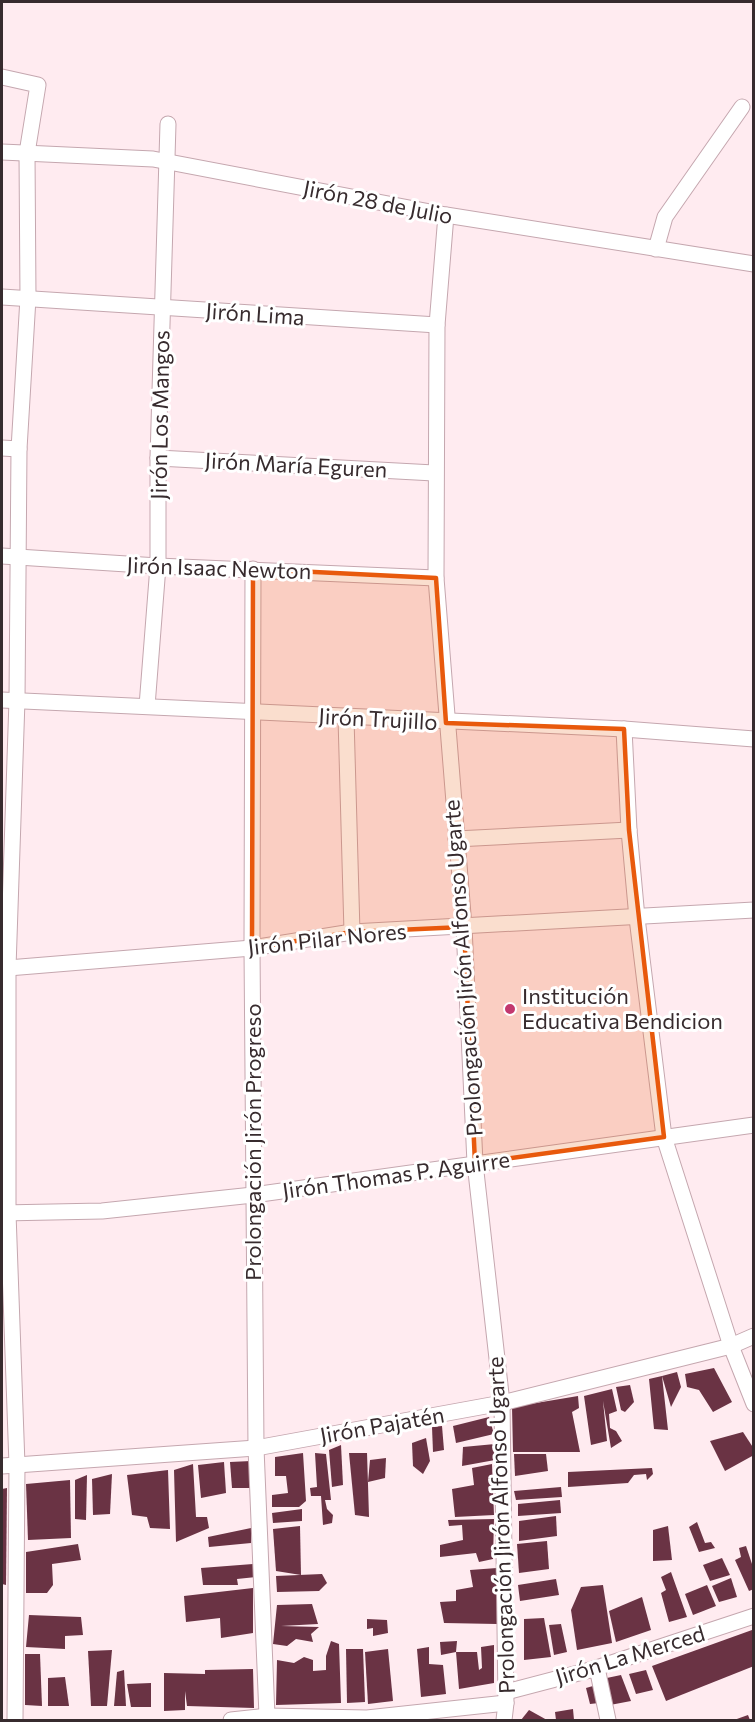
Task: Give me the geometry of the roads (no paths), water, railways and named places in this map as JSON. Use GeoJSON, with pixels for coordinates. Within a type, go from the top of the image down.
{"type":"FeatureCollection","features":[{"type":"Feature","properties":{"kind":"street"},"geometry":{"type":"LineString","coordinates":[[2,77],[38,85],[27,153],[28,298],[19,449],[17,700],[7,874],[5,1213],[17,1465],[15,1720]]}},
{"type":"Feature","properties":{"kind":"street"},"geometry":{"type":"LineString","coordinates":[[656,249],[665,217],[742,107]]}},
{"type":"Feature","properties":{"kind":"street","name":"Jirón Los Mangos"},"geometry":{"type":"LineString","coordinates":[[147,706],[158,566],[158,458],[168,124]]}},
{"type":"Feature","properties":{"kind":"street","name":"Jirón 28 de Julio"},"geometry":{"type":"LineString","coordinates":[[2,152],[153,159],[446,215],[753,264]]}},
{"type":"Feature","properties":{"kind":"street","name":"Prolongación Jirón Alfonso Ugarte"},"geometry":{"type":"LineString","coordinates":[[446,215],[437,325],[436,578],[464,927],[476,1164],[502,1403],[506,1698],[504,1720]]}},
{"type":"Feature","properties":{"kind":"street","name":"Jirón Lima"},"geometry":{"type":"LineString","coordinates":[[2,297],[437,325]]}},
{"type":"Feature","properties":{"kind":"street"},"geometry":{"type":"LineString","coordinates":[[2,448],[19,449]]}},
{"type":"Feature","properties":{"kind":"street","name":"Jirón María Eguren"},"geometry":{"type":"LineString","coordinates":[[158,458],[435,473]]}},
{"type":"Feature","properties":{"kind":"street","name":"Jirón Isaac Newton"},"geometry":{"type":"LineString","coordinates":[[2,556],[158,566],[436,578]]}},
{"type":"Feature","properties":{"kind":"street","name":"Prolongación Jirón Progreso"},"geometry":{"type":"LineString","coordinates":[[253,569],[252,948],[256,1448],[267,1716]]}},
{"type":"Feature","properties":{"kind":"street","name":"Jirón Trujillo"},"geometry":{"type":"LineString","coordinates":[[2,700],[147,706],[252,714],[624,729],[753,739]]}},
{"type":"Feature","properties":{"kind":"street"},"geometry":{"type":"LineString","coordinates":[[346,717],[352,932]]}},
{"type":"Feature","properties":{"kind":"street"},"geometry":{"type":"LineString","coordinates":[[624,729],[629,830],[637,918],[664,1137],[731,1346],[753,1404]]}},
{"type":"Feature","properties":{"kind":"street"},"geometry":{"type":"LineString","coordinates":[[456,839],[629,830]]}},
{"type":"Feature","properties":{"kind":"street","name":"Jirón Pilar Nores"},"geometry":{"type":"LineString","coordinates":[[8,968],[252,948],[352,932],[753,910]]}},
{"type":"Feature","properties":{"kind":"street","name":"Jirón Thomas P. Aguirre"},"geometry":{"type":"LineString","coordinates":[[5,1213],[102,1211],[253,1195],[753,1125]]}},
{"type":"Feature","properties":{"kind":"street","name":"Jirón Pajatén"},"geometry":{"type":"LineString","coordinates":[[2,1466],[256,1448],[502,1403],[731,1346],[753,1336]]}},
{"type":"Feature","properties":{"kind":"street","name":"Jirón La Merced"},"geometry":{"type":"LineString","coordinates":[[231,1720],[267,1716],[367,1719],[506,1698],[753,1616]]}},
{"type":"Feature","properties":{"kind":"street"},"geometry":{"type":"LineString","coordinates":[[597,1668],[608,1720]]}},
{"type":"Feature","properties":{"kind":"place","name":"Institución Educativa Bendicion"},"geometry":{"type":"Point","coordinates":[510,1009]}}]}
